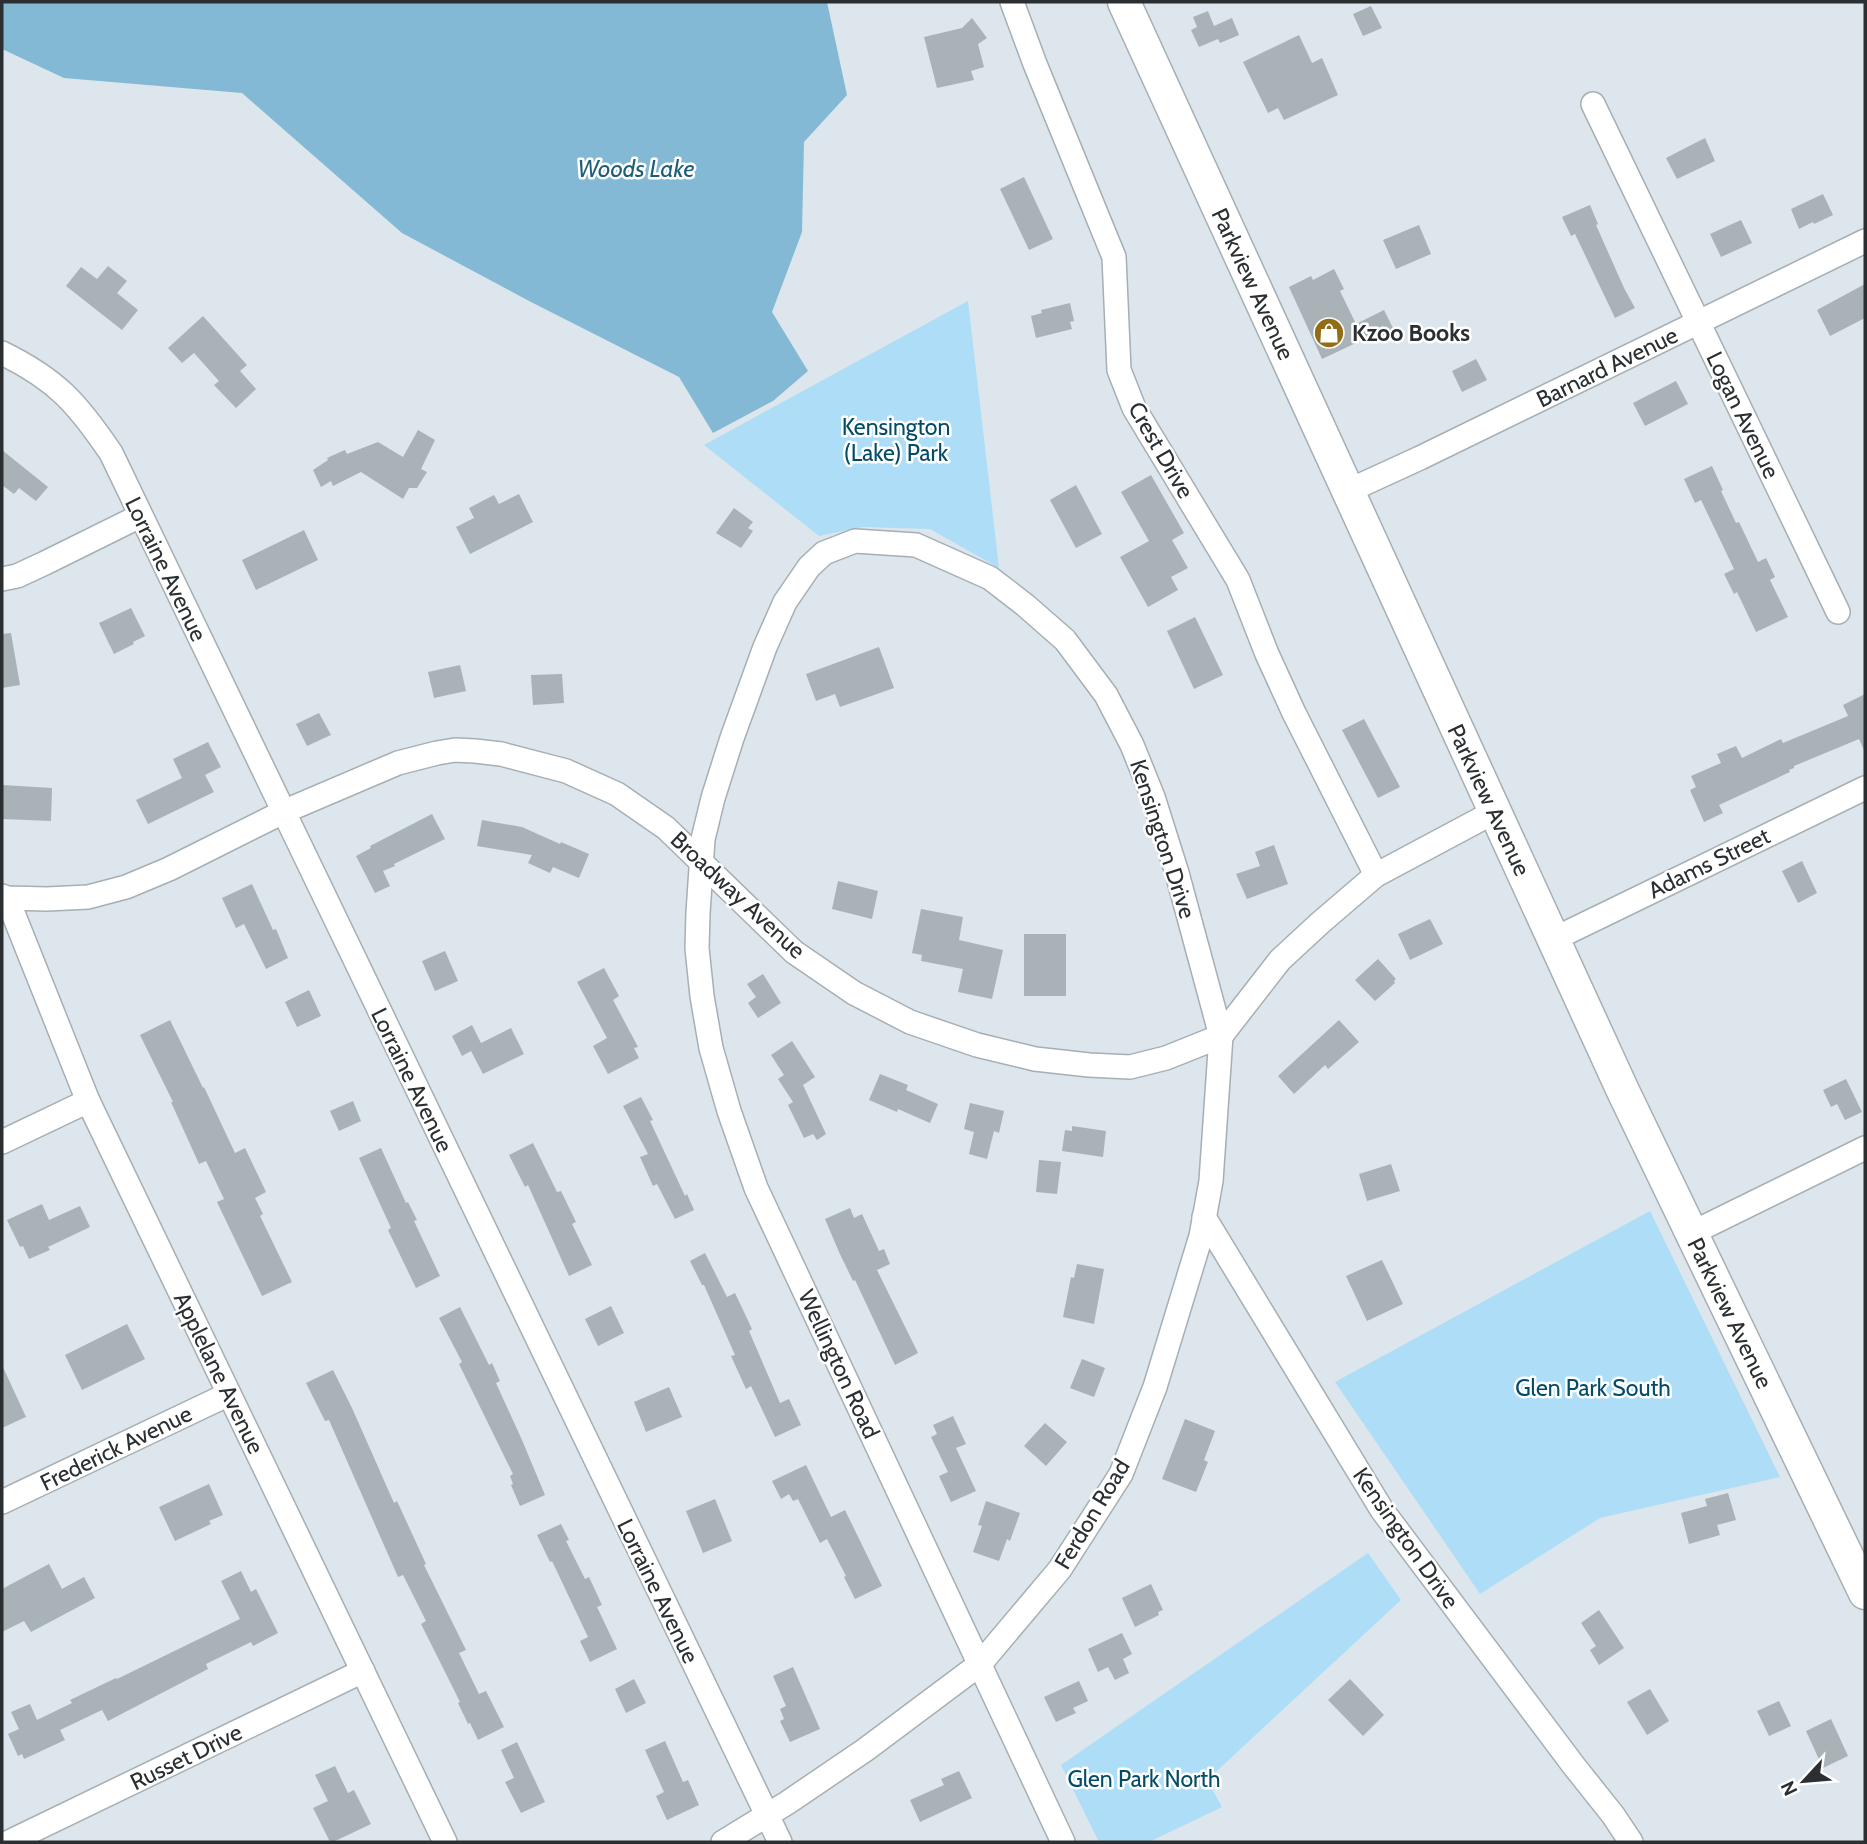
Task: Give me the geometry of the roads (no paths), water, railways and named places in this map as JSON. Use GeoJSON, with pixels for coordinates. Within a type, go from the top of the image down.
{"type":"FeatureCollection","features":[{"type":"Feature","properties":{"kind":"street","name":"Crest Drive"},"geometry":{"type":"LineString","coordinates":[[1012,2],[1114,257],[1119,370],[1134,408],[1238,580],[1294,713],[1376,875]]}},
{"type":"Feature","properties":{"kind":"street","name":"Parkview Avenue"},"geometry":{"type":"LineString","coordinates":[[1124,2],[1623,1091],[1865,1593]]}},
{"type":"Feature","properties":{"kind":"street","name":"Logan Avenue"},"geometry":{"type":"LineString","coordinates":[[1593,104],[1838,612]]}},
{"type":"Feature","properties":{"kind":"street","name":"Barnard Avenue"},"geometry":{"type":"LineString","coordinates":[[1348,491],[1865,241]]}},
{"type":"Feature","properties":{"kind":"street","name":"Lorraine Avenue"},"geometry":{"type":"LineString","coordinates":[[2,353],[57,385],[76,404],[111,453],[780,1842]]}},
{"type":"Feature","properties":{"kind":"street"},"geometry":{"type":"LineString","coordinates":[[2,579],[45,563],[140,516]]}},
{"type":"Feature","properties":{"kind":"street","name":"Kensington Drive"},"geometry":{"type":"LineString","coordinates":[[701,863],[703,839],[713,797],[765,647],[785,602],[809,567],[824,552],[855,541],[916,545],[990,578],[1025,605],[1065,640],[1106,695],[1132,745],[1153,797],[1177,873],[1221,1036]]}},
{"type":"Feature","properties":{"kind":"street","name":"Broadway Avenue"},"geometry":{"type":"LineString","coordinates":[[4,897],[88,897],[126,887],[283,813],[398,763],[455,750],[475,751],[501,754],[566,771],[617,794],[666,828],[794,952],[854,993],[910,1022],[977,1045],[1035,1059],[1130,1067],[1166,1058],[1221,1036]]}},
{"type":"Feature","properties":{"kind":"street","name":"Adams Street"},"geometry":{"type":"LineString","coordinates":[[1553,939],[1865,788]]}},
{"type":"Feature","properties":{"kind":"street"},"geometry":{"type":"LineString","coordinates":[[1221,1036],[1280,960],[1376,875],[1494,812]]}},
{"type":"Feature","properties":{"kind":"street","name":"Wellington Road"},"geometry":{"type":"LineString","coordinates":[[701,863],[697,947],[702,996],[711,1048],[756,1188],[1063,1842]]}},
{"type":"Feature","properties":{"kind":"street","name":"Applelane Avenue"},"geometry":{"type":"LineString","coordinates":[[4,897],[88,1101],[445,1842]]}},
{"type":"Feature","properties":{"kind":"street","name":"Ferdon Road"},"geometry":{"type":"LineString","coordinates":[[723,1842],[865,1749],[980,1664],[1060,1569],[1121,1474],[1160,1374],[1201,1236],[1211,1181],[1221,1036]]}},
{"type":"Feature","properties":{"kind":"street"},"geometry":{"type":"LineString","coordinates":[[2,1142],[88,1101]]}},
{"type":"Feature","properties":{"kind":"street"},"geometry":{"type":"LineString","coordinates":[[1692,1233],[1865,1148]]}},
{"type":"Feature","properties":{"kind":"street","name":"Kensington Drive"},"geometry":{"type":"LineString","coordinates":[[1205,1217],[1381,1510],[1631,1842]]}},
{"type":"Feature","properties":{"kind":"street","name":"Frederick Avenue"},"geometry":{"type":"LineString","coordinates":[[2,1502],[229,1394]]}},
{"type":"Feature","properties":{"kind":"street","name":"Russet Drive"},"geometry":{"type":"LineString","coordinates":[[9,1842],[363,1671]]}},
{"type":"Feature","properties":{"kind":"water","name":"Woods Lake"},"geometry":{"type":"Polygon","coordinates":[[[2,2],[827,2],[847,95],[804,142],[802,232],[772,312],[808,371],[773,401],[713,433],[679,377],[402,233],[242,93],[64,78],[2,49],[2,2]]]}},
{"type":"Feature","properties":{"kind":"place","name":"Kzoo Books"},"geometry":{"type":"Point","coordinates":[1329,333]}},
{"type":"Feature","properties":{"kind":"park label","name":"Kensington (Lake) Park"},"geometry":{"type":"Point","coordinates":[896,440]}},
{"type":"Feature","properties":{"kind":"park label","name":"Glen Park South"},"geometry":{"type":"Point","coordinates":[1593,1388]}},
{"type":"Feature","properties":{"kind":"park label","name":"Glen Park North"},"geometry":{"type":"Point","coordinates":[1144,1779]}}]}
